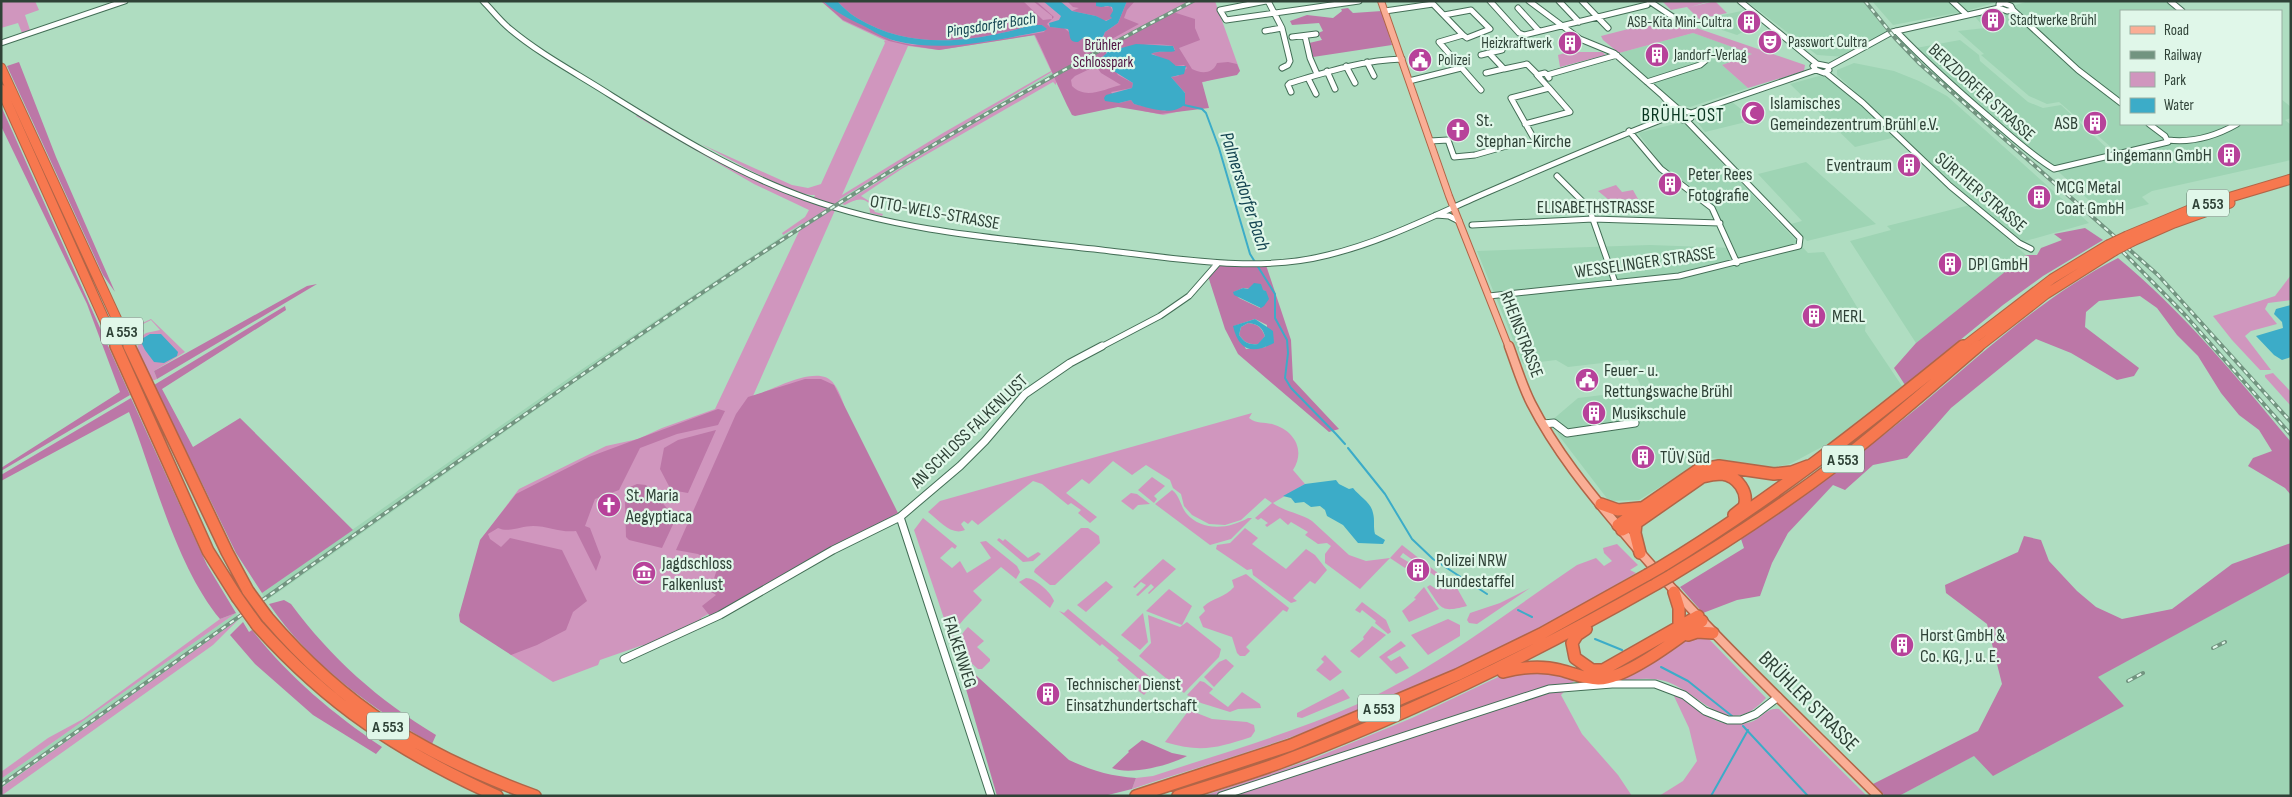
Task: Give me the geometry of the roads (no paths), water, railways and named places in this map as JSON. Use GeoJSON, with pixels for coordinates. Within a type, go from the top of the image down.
{"type":"FeatureCollection","features":[{"type":"Feature","properties":{"kind":"highway","name":"A 553"},"geometry":{"type":"LineString","coordinates":[[1,68],[144,379],[227,552],[248,591],[267,617],[286,642],[328,682],[396,732],[460,767],[535,796]]}},
{"type":"Feature","properties":{"kind":"highway","name":"A 553"},"geometry":{"type":"LineString","coordinates":[[1,89],[208,551],[237,597],[257,625],[295,668],[351,716],[421,760],[453,777],[497,796]]}},
{"type":"Feature","properties":{"kind":"highway","name":"A 553"},"geometry":{"type":"LineString","coordinates":[[1136,796],[1291,745],[1457,675],[1541,634],[1661,567],[1785,487],[1821,461],[2016,305],[2062,272],[2194,208],[2291,179]]}},
{"type":"Feature","properties":{"kind":"highway","name":"A 553"},"geometry":{"type":"LineString","coordinates":[[2130,238],[2210,210],[2291,186]]}},
{"type":"Feature","properties":{"kind":"highway","name":"A 553"},"geometry":{"type":"LineString","coordinates":[[1178,796],[1278,763],[1480,678],[1615,608],[1670,576],[1772,512],[1860,446],[2032,303],[2111,248]]}},
{"type":"Feature","properties":{"kind":"highway"},"geometry":{"type":"LineString","coordinates":[[1620,528],[1643,508],[1698,470],[1710,466],[1727,465],[1757,473],[1775,474],[1798,470],[1821,461]]}},
{"type":"Feature","properties":{"kind":"highway"},"geometry":{"type":"LineString","coordinates":[[1620,528],[1636,523],[1702,477],[1726,475],[1737,481],[1742,488],[1746,497],[1744,507],[1706,538]]}},
{"type":"Feature","properties":{"kind":"highway"},"geometry":{"type":"LineString","coordinates":[[1601,504],[1627,510],[1643,508]]}},
{"type":"Feature","properties":{"kind":"highway"},"geometry":{"type":"LineString","coordinates":[[1636,523],[1635,533],[1640,553]]}},
{"type":"Feature","properties":{"kind":"highway"},"geometry":{"type":"LineString","coordinates":[[1674,592],[1681,616],[1680,632]]}},
{"type":"Feature","properties":{"kind":"highway"},"geometry":{"type":"LineString","coordinates":[[1615,608],[1577,636],[1572,643],[1575,658],[1592,670],[1603,670],[1680,632],[1713,633]]}},
{"type":"Feature","properties":{"kind":"highway"},"geometry":{"type":"LineString","coordinates":[[1480,678],[1516,668],[1536,666],[1555,669],[1583,678],[1603,679],[1618,674],[1700,619]]}},
{"type":"Feature","properties":{"kind":"main road","name":"RHEINSTRASSE"},"geometry":{"type":"LineString","coordinates":[[1381,1],[1459,221],[1531,402],[1543,424],[1601,504],[1640,553],[1713,633]]}},
{"type":"Feature","properties":{"kind":"main road","name":"BRÜHLER STRASSE"},"geometry":{"type":"LineString","coordinates":[[1713,633],[1878,796]]}},
{"type":"Feature","properties":{"kind":"street"},"geometry":{"type":"LineString","coordinates":[[1,43],[125,1]]}},
{"type":"Feature","properties":{"kind":"street","name":"OTTO-WELS-STRASSE"},"geometry":{"type":"LineString","coordinates":[[483,1],[508,27],[530,44],[647,117],[738,168],[805,198],[877,220],[915,227],[1044,244],[1218,263],[1261,264],[1326,256],[1376,240],[1676,113]]}},
{"type":"Feature","properties":{"kind":"street"},"geometry":{"type":"LineString","coordinates":[[1282,68],[1288,65],[1290,61],[1282,28],[1274,14],[1267,1],[1222,8],[1220,10],[1226,20],[1274,14],[1359,1]]}},
{"type":"Feature","properties":{"kind":"street"},"geometry":{"type":"LineString","coordinates":[[1490,1],[1519,33],[1524,35],[1648,3],[1673,17]]}},
{"type":"Feature","properties":{"kind":"street"},"geometry":{"type":"LineString","coordinates":[[1529,1],[1580,39],[1606,48],[1617,55],[1662,95],[1676,113],[1688,115],[1711,105],[1816,70],[1827,70],[1845,61],[1876,39],[1896,31],[2000,8],[2007,11],[2017,2]]}},
{"type":"Feature","properties":{"kind":"street"},"geometry":{"type":"LineString","coordinates":[[1559,1],[1578,22]]}},
{"type":"Feature","properties":{"kind":"street"},"geometry":{"type":"LineString","coordinates":[[1582,1],[1608,28]]}},
{"type":"Feature","properties":{"kind":"street"},"geometry":{"type":"LineString","coordinates":[[1740,1],[1817,64],[1827,70]]}},
{"type":"Feature","properties":{"kind":"street"},"geometry":{"type":"LineString","coordinates":[[1952,1],[1967,15]]}},
{"type":"Feature","properties":{"kind":"street"},"geometry":{"type":"LineString","coordinates":[[2170,1],[2181,10]]}},
{"type":"Feature","properties":{"kind":"street"},"geometry":{"type":"LineString","coordinates":[[1384,11],[1433,4],[1467,38]]}},
{"type":"Feature","properties":{"kind":"street"},"geometry":{"type":"LineString","coordinates":[[1518,8],[1539,31]]}},
{"type":"Feature","properties":{"kind":"street"},"geometry":{"type":"LineString","coordinates":[[2011,8],[2078,70],[2120,102]]}},
{"type":"Feature","properties":{"kind":"street"},"geometry":{"type":"LineString","coordinates":[[1444,15],[1472,10],[1490,29],[1467,38],[1438,42],[1461,68],[1472,77],[1481,90]]}},
{"type":"Feature","properties":{"kind":"street"},"geometry":{"type":"LineString","coordinates":[[1265,31],[1282,28]]}},
{"type":"Feature","properties":{"kind":"street","name":"BERZDORFER STRASSE"},"geometry":{"type":"LineString","coordinates":[[1896,31],[1924,60],[1964,96],[2036,158],[2054,169],[2165,144],[2168,140]]}},
{"type":"Feature","properties":{"kind":"street"},"geometry":{"type":"LineString","coordinates":[[1292,37],[1316,34]]}},
{"type":"Feature","properties":{"kind":"street"},"geometry":{"type":"LineString","coordinates":[[1305,36],[1310,58],[1317,74]]}},
{"type":"Feature","properties":{"kind":"street"},"geometry":{"type":"LineString","coordinates":[[1481,55],[1502,50]]}},
{"type":"Feature","properties":{"kind":"street"},"geometry":{"type":"LineString","coordinates":[[1489,53],[1503,69]]}},
{"type":"Feature","properties":{"kind":"street"},"geometry":{"type":"LineString","coordinates":[[1538,74],[1545,73],[1547,75],[1617,55]]}},
{"type":"Feature","properties":{"kind":"street"},"geometry":{"type":"LineString","coordinates":[[1291,92],[1288,85],[1290,83],[1327,71],[1367,62],[1402,59]]}},
{"type":"Feature","properties":{"kind":"street"},"geometry":{"type":"LineString","coordinates":[[1647,82],[1700,65],[1706,60]]}},
{"type":"Feature","properties":{"kind":"street"},"geometry":{"type":"LineString","coordinates":[[1367,62],[1374,76]]}},
{"type":"Feature","properties":{"kind":"street"},"geometry":{"type":"LineString","coordinates":[[1486,73],[1527,64],[1538,74],[1570,112],[1525,124]]}},
{"type":"Feature","properties":{"kind":"street"},"geometry":{"type":"LineString","coordinates":[[1816,70],[1813,66],[1817,64]]}},
{"type":"Feature","properties":{"kind":"street"},"geometry":{"type":"LineString","coordinates":[[1346,66],[1355,83]]}},
{"type":"Feature","properties":{"kind":"street"},"geometry":{"type":"LineString","coordinates":[[1410,81],[1461,68]]}},
{"type":"Feature","properties":{"kind":"street","name":"SÜRTHER STRASSE"},"geometry":{"type":"LineString","coordinates":[[1827,70],[1950,186],[2020,244],[2031,249]]}},
{"type":"Feature","properties":{"kind":"street"},"geometry":{"type":"LineString","coordinates":[[1327,71],[1335,88]]}},
{"type":"Feature","properties":{"kind":"street"},"geometry":{"type":"LineString","coordinates":[[1542,80],[1550,78],[1547,75]]}},
{"type":"Feature","properties":{"kind":"street"},"geometry":{"type":"LineString","coordinates":[[1308,78],[1316,94]]}},
{"type":"Feature","properties":{"kind":"street"},"geometry":{"type":"LineString","coordinates":[[1533,137],[1511,98],[1549,88]]}},
{"type":"Feature","properties":{"kind":"street"},"geometry":{"type":"LineString","coordinates":[[1676,113],[1688,115]]}},
{"type":"Feature","properties":{"kind":"street","name":"WESSELINGER STRASSE"},"geometry":{"type":"LineString","coordinates":[[1489,296],[1679,276],[1799,246],[1800,238],[1704,136],[1688,115]]}},
{"type":"Feature","properties":{"kind":"street"},"geometry":{"type":"LineString","coordinates":[[2150,125],[2168,140],[2185,141],[2221,133],[2235,125]]}},
{"type":"Feature","properties":{"kind":"street"},"geometry":{"type":"LineString","coordinates":[[1629,132],[1661,169],[1695,193],[1712,208],[1737,263]]}},
{"type":"Feature","properties":{"kind":"street"},"geometry":{"type":"LineString","coordinates":[[1430,141],[1448,140],[1454,157],[1476,154],[1510,145]]}},
{"type":"Feature","properties":{"kind":"street"},"geometry":{"type":"LineString","coordinates":[[1556,176],[1586,204],[1615,282]]}},
{"type":"Feature","properties":{"kind":"street"},"geometry":{"type":"LineString","coordinates":[[1433,216],[1449,216],[1459,221]]}},
{"type":"Feature","properties":{"kind":"street","name":"ELISABETHSTRASSE"},"geometry":{"type":"LineString","coordinates":[[1472,225],[1593,219],[1720,223]]}},
{"type":"Feature","properties":{"kind":"street","name":"AN SCHLOSS FALKENLUST"},"geometry":{"type":"LineString","coordinates":[[624,659],[720,614],[833,550],[900,516],[985,441],[1025,394],[1070,364],[1160,316],[1189,296],[1218,263]]}},
{"type":"Feature","properties":{"kind":"street"},"geometry":{"type":"LineString","coordinates":[[1543,424],[1554,423],[1562,431],[1567,432],[1635,423]]}},
{"type":"Feature","properties":{"kind":"street","name":"FALKENWEG"},"geometry":{"type":"LineString","coordinates":[[900,516],[991,796]]}},
{"type":"Feature","properties":{"kind":"street"},"geometry":{"type":"LineString","coordinates":[[1221,796],[1548,689],[1655,684],[1684,695],[1705,711],[1728,720],[1741,720],[1756,714],[1778,697]]}},
{"type":"Feature","properties":{"kind":"water"},"geometry":{"type":"Polygon","coordinates":[[[823,1],[837,1],[854,16],[878,28],[899,35],[921,39],[965,39],[988,36],[1032,25],[1042,25],[1047,29],[970,44],[933,46],[914,44],[896,41],[883,36],[842,14],[823,1]]]}},
{"type":"Feature","properties":{"kind":"water"},"geometry":{"type":"Polygon","coordinates":[[[1043,1],[1060,1],[1072,11],[1096,16],[1106,21],[1112,18],[1110,16],[1113,11],[1112,7],[1096,6],[1096,2],[1127,1],[1118,23],[1105,32],[1100,44],[1110,51],[1136,44],[1173,46],[1175,51],[1151,54],[1169,60],[1176,66],[1186,66],[1184,74],[1171,77],[1185,93],[1185,104],[1180,108],[1168,111],[1134,104],[1131,100],[1119,103],[1105,101],[1106,95],[1132,88],[1133,83],[1104,65],[1101,58],[1107,53],[1101,48],[1083,38],[1078,42],[1073,41],[1070,38],[1068,29],[1050,27],[1049,23],[1059,20],[1061,16],[1043,1]]]}},
{"type":"Feature","properties":{"kind":"water"},"geometry":{"type":"Polygon","coordinates":[[[1254,283],[1261,284],[1269,299],[1261,308],[1234,295],[1233,292],[1243,288],[1248,289],[1254,283]]]}},
{"type":"Feature","properties":{"kind":"water"},"geometry":{"type":"Polygon","coordinates":[[[2291,305],[2291,357],[2282,360],[2274,355],[2256,336],[2283,328],[2282,322],[2274,314],[2276,309],[2291,305]]]}},
{"type":"Feature","properties":{"kind":"water"},"geometry":{"type":"Polygon","coordinates":[[[1255,319],[1273,331],[1274,343],[1260,349],[1243,346],[1233,326],[1255,319]],[[1248,323],[1241,327],[1239,335],[1247,343],[1258,344],[1265,336],[1257,325],[1248,323]]]}},
{"type":"Feature","properties":{"kind":"water"},"geometry":{"type":"Polygon","coordinates":[[[150,334],[161,334],[178,352],[177,356],[164,363],[154,362],[140,340],[150,334]]]}},
{"type":"Feature","properties":{"kind":"water"},"geometry":{"type":"Polygon","coordinates":[[[1336,480],[1339,484],[1349,489],[1353,488],[1370,506],[1374,516],[1375,534],[1385,540],[1383,544],[1358,543],[1343,525],[1327,516],[1325,510],[1320,506],[1311,507],[1304,502],[1295,503],[1291,498],[1283,496],[1305,484],[1336,480]]]}},
{"type":"Feature","properties":{"kind":"waterway","name":"Palmersdorfer Bach"},"geometry":{"type":"LineString","coordinates":[[1184,105],[1202,109],[1206,113],[1219,148],[1250,254],[1275,294],[1275,318],[1287,340],[1288,353],[1285,378],[1291,388],[1345,444]]}},
{"type":"Feature","properties":{"kind":"waterway","name":"Palmersdorfer Bach"},"geometry":{"type":"LineString","coordinates":[[1348,448],[1385,494],[1412,539],[1433,559],[1487,594]]}},
{"type":"Feature","properties":{"kind":"waterway","name":"Palmersdorfer Bach"},"geometry":{"type":"LineString","coordinates":[[1518,610],[1532,617]]}},
{"type":"Feature","properties":{"kind":"waterway","name":"Palmersdorfer Bach"},"geometry":{"type":"LineString","coordinates":[[1595,639],[1622,650]]}},
{"type":"Feature","properties":{"kind":"waterway","name":"Palmersdorfer Bach"},"geometry":{"type":"LineString","coordinates":[[1661,667],[1688,681],[1732,716]]}},
{"type":"Feature","properties":{"kind":"waterway","name":"Palmersdorfer Bach"},"geometry":{"type":"LineString","coordinates":[[1743,726],[1748,731]]}},
{"type":"Feature","properties":{"kind":"waterway"},"geometry":{"type":"LineString","coordinates":[[1711,796],[1748,731]]}},
{"type":"Feature","properties":{"kind":"waterway","name":"Palmersdorfer Bach"},"geometry":{"type":"LineString","coordinates":[[1748,731],[1808,796]]}},
{"type":"Feature","properties":{"kind":"railway"},"geometry":{"type":"LineString","coordinates":[[1,785],[528,412],[715,284],[905,162],[1084,59],[1193,1]]}},
{"type":"Feature","properties":{"kind":"railway"},"geometry":{"type":"LineString","coordinates":[[1865,1],[1895,38],[1920,64],[2158,275],[2291,422]]}},
{"type":"Feature","properties":{"kind":"railway"},"geometry":{"type":"LineString","coordinates":[[2123,252],[2185,315],[2291,435]]}},
{"type":"Feature","properties":{"kind":"railway"},"geometry":{"type":"LineString","coordinates":[[2213,648],[2225,642]]}},
{"type":"Feature","properties":{"kind":"railway"},"geometry":{"type":"LineString","coordinates":[[2128,681],[2143,673]]}},
{"type":"Feature","properties":{"kind":"place","name":"Stadtwerke Brühl"},"geometry":{"type":"Point","coordinates":[1993,20]}},
{"type":"Feature","properties":{"kind":"place","name":"ASB-Kita Mini-Cultra"},"geometry":{"type":"Point","coordinates":[1749,22]}},
{"type":"Feature","properties":{"kind":"place","name":"Passwort Cultra"},"geometry":{"type":"Point","coordinates":[1770,42]}},
{"type":"Feature","properties":{"kind":"place","name":"Heizkraftwerk"},"geometry":{"type":"Point","coordinates":[1570,43]}},
{"type":"Feature","properties":{"kind":"place","name":"Jandorf-Verlag"},"geometry":{"type":"Point","coordinates":[1657,55]}},
{"type":"Feature","properties":{"kind":"place","name":"Polizei"},"geometry":{"type":"Point","coordinates":[1420,60]}},
{"type":"Feature","properties":{"kind":"place","name":"Islamisches Gemeindezentrum Brühl e.V."},"geometry":{"type":"Point","coordinates":[1753,113]}},
{"type":"Feature","properties":{"kind":"place","name":"ASB"},"geometry":{"type":"Point","coordinates":[2095,123]}},
{"type":"Feature","properties":{"kind":"place","name":"St. Stephan-Kirche"},"geometry":{"type":"Point","coordinates":[1458,130]}},
{"type":"Feature","properties":{"kind":"place","name":"Lingemann GmbH"},"geometry":{"type":"Point","coordinates":[2229,155]}},
{"type":"Feature","properties":{"kind":"place","name":"Eventraum"},"geometry":{"type":"Point","coordinates":[1909,165]}},
{"type":"Feature","properties":{"kind":"place","name":"Peter Rees Fotografie"},"geometry":{"type":"Point","coordinates":[1670,184]}},
{"type":"Feature","properties":{"kind":"place","name":"MCG Metal Coat GmbH"},"geometry":{"type":"Point","coordinates":[2039,197]}},
{"type":"Feature","properties":{"kind":"place","name":"DPI GmbH"},"geometry":{"type":"Point","coordinates":[1950,264]}},
{"type":"Feature","properties":{"kind":"place","name":"MERL"},"geometry":{"type":"Point","coordinates":[1814,316]}},
{"type":"Feature","properties":{"kind":"place","name":"Feuer- u. Rettungswache Brühl"},"geometry":{"type":"Point","coordinates":[1587,380]}},
{"type":"Feature","properties":{"kind":"place","name":"Musikschule"},"geometry":{"type":"Point","coordinates":[1594,413]}},
{"type":"Feature","properties":{"kind":"place","name":"TÜV Süd"},"geometry":{"type":"Point","coordinates":[1643,457]}},
{"type":"Feature","properties":{"kind":"place","name":"St. Maria Aegyptiaca"},"geometry":{"type":"Point","coordinates":[609,505]}},
{"type":"Feature","properties":{"kind":"place","name":"Polizei NRW Hundestaffel"},"geometry":{"type":"Point","coordinates":[1418,570]}},
{"type":"Feature","properties":{"kind":"place","name":"Jagdschloss Falkenlust"},"geometry":{"type":"Point","coordinates":[644,573]}},
{"type":"Feature","properties":{"kind":"place","name":"Horst GmbH & Co. KG, J. u. E."},"geometry":{"type":"Point","coordinates":[1902,645]}},
{"type":"Feature","properties":{"kind":"place","name":"Technischer Dienst Einsatzhundertschaft"},"geometry":{"type":"Point","coordinates":[1048,694]}},
{"type":"Feature","properties":{"kind":"district","name":"BRÜHL-OST"},"geometry":{"type":"Point","coordinates":[1683,114]}},
{"type":"Feature","properties":{"kind":"water label","name":"Pingsdorfer Bach"},"geometry":{"type":"Point","coordinates":[991,24]}},
{"type":"Feature","properties":{"kind":"park label","name":"Brühler Schlosspark"},"geometry":{"type":"Point","coordinates":[1103,54]}}]}
